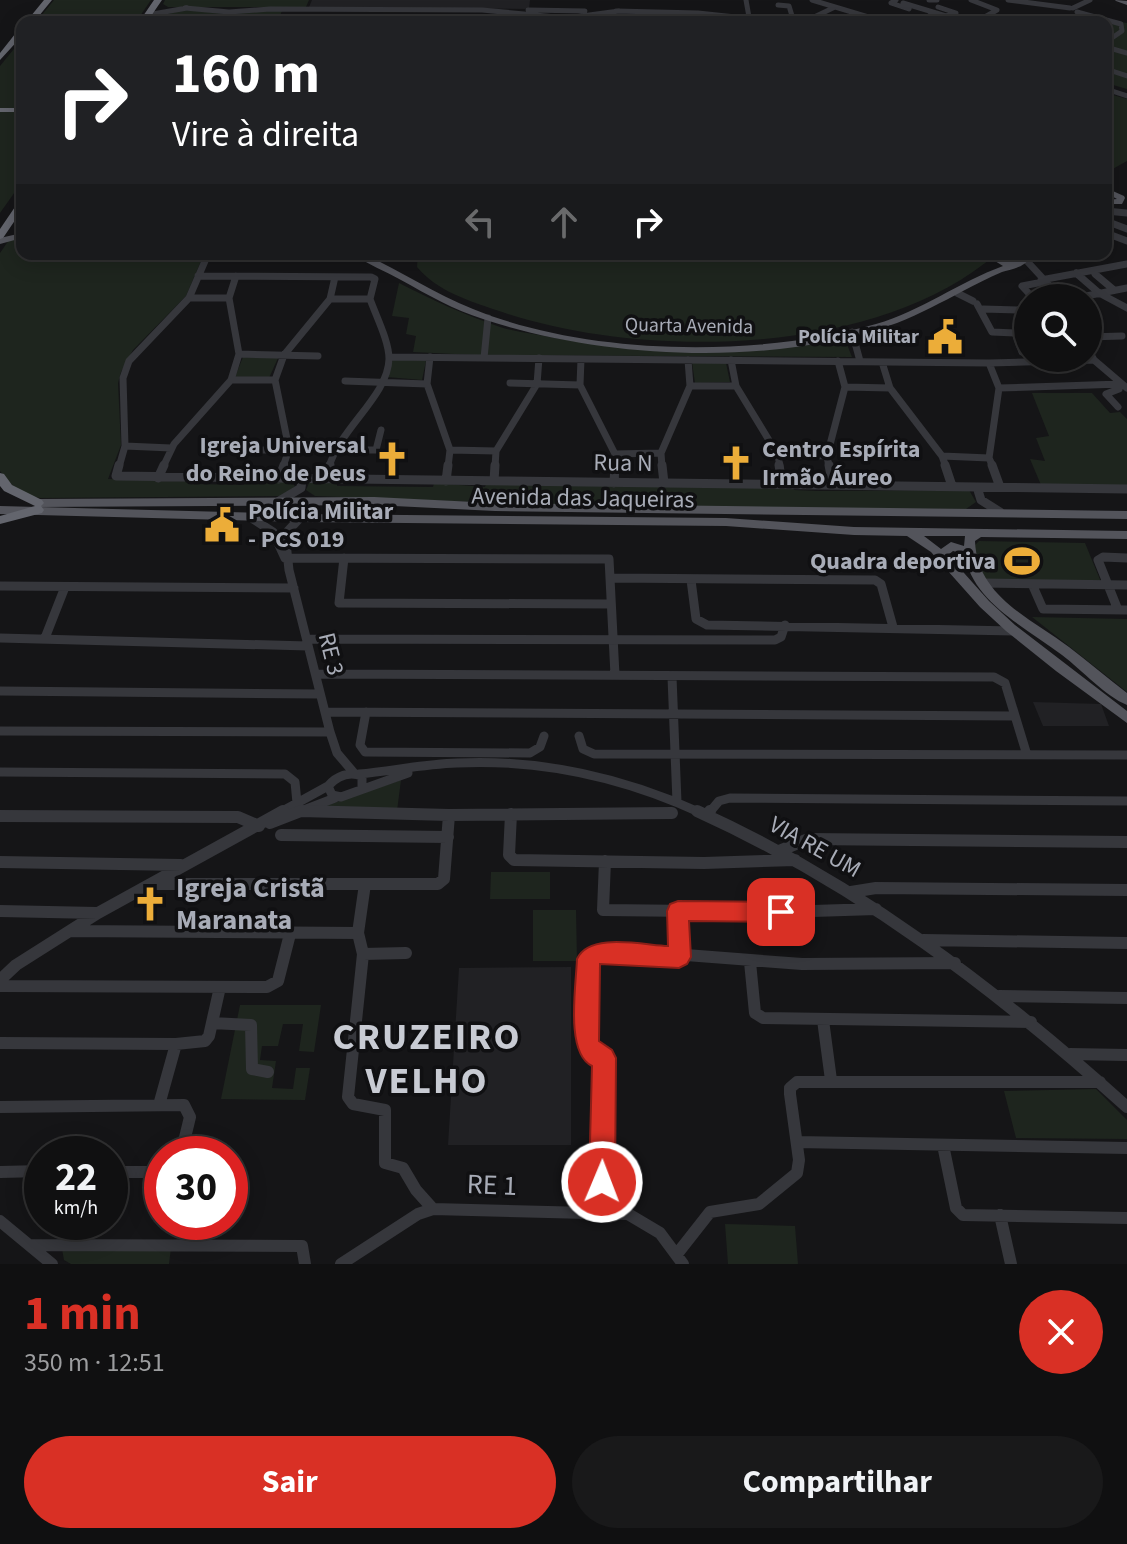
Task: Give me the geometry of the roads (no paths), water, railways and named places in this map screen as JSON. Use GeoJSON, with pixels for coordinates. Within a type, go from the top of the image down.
{"type":"FeatureCollection","features":[{"type":"Feature","properties":{"kind":"highway"},"geometry":{"type":"LineString","coordinates":[[35,16],[48,0]]}},
{"type":"Feature","properties":{"kind":"highway"},"geometry":{"type":"LineString","coordinates":[[0,58],[16,38]]}},
{"type":"Feature","properties":{"kind":"highway"},"geometry":{"type":"LineString","coordinates":[[0,238],[16,212]]}},
{"type":"Feature","properties":{"kind":"highway"},"geometry":{"type":"LineString","coordinates":[[0,477],[8,488],[38,506]]}},
{"type":"Feature","properties":{"kind":"highway"},"geometry":{"type":"LineString","coordinates":[[0,520],[38,506]]}},
{"type":"Feature","properties":{"kind":"main road"},"geometry":{"type":"LineString","coordinates":[[1118,0],[1127,3]]}},
{"type":"Feature","properties":{"kind":"main road"},"geometry":{"type":"LineString","coordinates":[[9,222],[16,228]]}},
{"type":"Feature","properties":{"kind":"main road","name":"Quarta Avenida"},"geometry":{"type":"LineString","coordinates":[[369,260],[446,302],[488,318],[573,338],[674,348],[767,345],[852,332],[902,318],[1020,260]]}},
{"type":"Feature","properties":{"kind":"main road","name":"Quarta Avenida"},"geometry":{"type":"LineString","coordinates":[[380,260],[388,269]]}},
{"type":"Feature","properties":{"kind":"main road","name":"Quarta Avenida"},"geometry":{"type":"LineString","coordinates":[[990,273],[1001,260]]}},
{"type":"Feature","properties":{"kind":"main road"},"geometry":{"type":"LineString","coordinates":[[175,515],[173,508],[185,501]]}},
{"type":"Feature","properties":{"kind":"main road","name":"Avenida das Jaqueiras"},"geometry":{"type":"LineString","coordinates":[[38,506],[185,501],[374,501],[495,507],[1127,515]]}},
{"type":"Feature","properties":{"kind":"main road"},"geometry":{"type":"LineString","coordinates":[[373,517],[380,511],[374,501]]}},
{"type":"Feature","properties":{"kind":"main road"},"geometry":{"type":"LineString","coordinates":[[0,502],[38,506]]}},
{"type":"Feature","properties":{"kind":"main road"},"geometry":{"type":"LineString","coordinates":[[0,510],[38,506]]}},
{"type":"Feature","properties":{"kind":"main road","name":"Avenida das Jaqueiras"},"geometry":{"type":"LineString","coordinates":[[38,506],[175,515],[726,522],[854,531],[1127,535]]}},
{"type":"Feature","properties":{"kind":"main road"},"geometry":{"type":"LineString","coordinates":[[854,531],[844,522],[858,512]]}},
{"type":"Feature","properties":{"kind":"main road"},"geometry":{"type":"LineString","coordinates":[[908,532],[942,554],[992,612],[1127,718]]}},
{"type":"Feature","properties":{"kind":"main road"},"geometry":{"type":"LineString","coordinates":[[977,534],[969,539],[969,552],[982,583],[1006,608],[1126,699]]}},
{"type":"Feature","properties":{"kind":"main road"},"geometry":{"type":"LineString","coordinates":[[942,554],[951,546],[969,552]]}},
{"type":"Feature","properties":{"kind":"main road"},"geometry":{"type":"LineString","coordinates":[[992,612],[1006,608]]}},
{"type":"Feature","properties":{"kind":"main road"},"geometry":{"type":"LineString","coordinates":[[1049,657],[1063,650]]}},
{"type":"Feature","properties":{"kind":"main road"},"geometry":{"type":"LineString","coordinates":[[1070,673],[1073,667],[1082,664]]}},
{"type":"Feature","properties":{"kind":"street"},"geometry":{"type":"LineString","coordinates":[[158,0],[163,6],[174,8],[546,9],[584,14]]}},
{"type":"Feature","properties":{"kind":"street"},"geometry":{"type":"LineString","coordinates":[[330,9],[334,0]]}},
{"type":"Feature","properties":{"kind":"street"},"geometry":{"type":"LineString","coordinates":[[412,10],[416,0]]}},
{"type":"Feature","properties":{"kind":"street"},"geometry":{"type":"LineString","coordinates":[[453,10],[456,0]]}},
{"type":"Feature","properties":{"kind":"street"},"geometry":{"type":"LineString","coordinates":[[746,0],[748,14]]}},
{"type":"Feature","properties":{"kind":"street"},"geometry":{"type":"LineString","coordinates":[[812,0],[835,3],[869,16]]}},
{"type":"Feature","properties":{"kind":"street"},"geometry":{"type":"LineString","coordinates":[[929,0],[937,0]]}},
{"type":"Feature","properties":{"kind":"street"},"geometry":{"type":"LineString","coordinates":[[971,0],[996,8],[984,16]]}},
{"type":"Feature","properties":{"kind":"street"},"geometry":{"type":"LineString","coordinates":[[1000,0],[1025,7]]}},
{"type":"Feature","properties":{"kind":"street"},"geometry":{"type":"LineString","coordinates":[[1012,0],[1074,8],[1095,16]]}},
{"type":"Feature","properties":{"kind":"street"},"geometry":{"type":"LineString","coordinates":[[1074,8],[1090,0]]}},
{"type":"Feature","properties":{"kind":"street"},"geometry":{"type":"LineString","coordinates":[[815,16],[835,3]]}},
{"type":"Feature","properties":{"kind":"street"},"geometry":{"type":"LineString","coordinates":[[895,3],[891,3],[943,16]]}},
{"type":"Feature","properties":{"kind":"street"},"geometry":{"type":"LineString","coordinates":[[903,3],[936,16]]}},
{"type":"Feature","properties":{"kind":"street"},"geometry":{"type":"LineString","coordinates":[[778,5],[789,6],[792,16]]}},
{"type":"Feature","properties":{"kind":"street"},"geometry":{"type":"LineString","coordinates":[[938,7],[956,13],[950,16]]}},
{"type":"Feature","properties":{"kind":"street"},"geometry":{"type":"LineString","coordinates":[[151,16],[174,8]]}},
{"type":"Feature","properties":{"kind":"street"},"geometry":{"type":"LineString","coordinates":[[981,16],[988,10]]}},
{"type":"Feature","properties":{"kind":"street"},"geometry":{"type":"LineString","coordinates":[[576,16],[628,11],[752,16]]}},
{"type":"Feature","properties":{"kind":"street"},"geometry":{"type":"LineString","coordinates":[[924,16],[927,13]]}},
{"type":"Feature","properties":{"kind":"street"},"geometry":{"type":"LineString","coordinates":[[927,13],[930,16]]}},
{"type":"Feature","properties":{"kind":"street"},"geometry":{"type":"LineString","coordinates":[[1112,21],[1123,28],[1114,37],[1117,51],[1127,54]]}},
{"type":"Feature","properties":{"kind":"street"},"geometry":{"type":"LineString","coordinates":[[1116,200],[1114,209],[1127,213]]}},
{"type":"Feature","properties":{"kind":"street"},"geometry":{"type":"LineString","coordinates":[[171,448],[125,446],[123,378],[129,361],[189,298],[205,260]]}},
{"type":"Feature","properties":{"kind":"street"},"geometry":{"type":"LineString","coordinates":[[1020,260],[1045,284]]}},
{"type":"Feature","properties":{"kind":"street"},"geometry":{"type":"LineString","coordinates":[[1030,284],[1127,264]]}},
{"type":"Feature","properties":{"kind":"street"},"geometry":{"type":"LineString","coordinates":[[1076,273],[1089,284]]}},
{"type":"Feature","properties":{"kind":"street"},"geometry":{"type":"LineString","coordinates":[[1095,274],[1123,290]]}},
{"type":"Feature","properties":{"kind":"street"},"geometry":{"type":"LineString","coordinates":[[198,276],[374,277],[370,299],[389,357],[384,381],[334,449],[326,479]]}},
{"type":"Feature","properties":{"kind":"street"},"geometry":{"type":"LineString","coordinates":[[158,478],[171,448],[231,380],[239,354],[229,298],[236,276]]}},
{"type":"Feature","properties":{"kind":"street"},"geometry":{"type":"LineString","coordinates":[[279,479],[289,449],[275,380],[284,355],[330,299],[335,277]]}},
{"type":"Feature","properties":{"kind":"street"},"geometry":{"type":"LineString","coordinates":[[1102,293],[1123,290]]}},
{"type":"Feature","properties":{"kind":"street"},"geometry":{"type":"LineString","coordinates":[[957,293],[978,305],[1014,309]]}},
{"type":"Feature","properties":{"kind":"street"},"geometry":{"type":"LineString","coordinates":[[1102,295],[1127,308]]}},
{"type":"Feature","properties":{"kind":"street"},"geometry":{"type":"LineString","coordinates":[[189,298],[229,298]]}},
{"type":"Feature","properties":{"kind":"street"},"geometry":{"type":"LineString","coordinates":[[330,299],[370,299]]}},
{"type":"Feature","properties":{"kind":"street"},"geometry":{"type":"LineString","coordinates":[[978,305],[992,332],[1014,333]]}},
{"type":"Feature","properties":{"kind":"street"},"geometry":{"type":"LineString","coordinates":[[484,358],[488,318]]}},
{"type":"Feature","properties":{"kind":"street"},"geometry":{"type":"LineString","coordinates":[[852,332],[860,361]]}},
{"type":"Feature","properties":{"kind":"street"},"geometry":{"type":"LineString","coordinates":[[1102,337],[1122,336]]}},
{"type":"Feature","properties":{"kind":"street"},"geometry":{"type":"LineString","coordinates":[[239,354],[318,356]]}},
{"type":"Feature","properties":{"kind":"street"},"geometry":{"type":"LineString","coordinates":[[389,357],[1014,362]]}},
{"type":"Feature","properties":{"kind":"street"},"geometry":{"type":"LineString","coordinates":[[430,357],[427,384],[450,450],[446,481]]}},
{"type":"Feature","properties":{"kind":"street"},"geometry":{"type":"LineString","coordinates":[[494,481],[496,451],[537,384],[539,358]]}},
{"type":"Feature","properties":{"kind":"street"},"geometry":{"type":"LineString","coordinates":[[581,359],[580,385],[615,454],[614,483]]}},
{"type":"Feature","properties":{"kind":"street"},"geometry":{"type":"LineString","coordinates":[[664,483],[661,453],[690,386],[688,360]]}},
{"type":"Feature","properties":{"kind":"street"},"geometry":{"type":"LineString","coordinates":[[731,360],[736,386],[778,455],[782,484]]}},
{"type":"Feature","properties":{"kind":"street"},"geometry":{"type":"LineString","coordinates":[[833,485],[827,456],[845,387],[838,361]]}},
{"type":"Feature","properties":{"kind":"street"},"geometry":{"type":"LineString","coordinates":[[882,362],[890,388],[942,456],[952,486]]}},
{"type":"Feature","properties":{"kind":"street"},"geometry":{"type":"LineString","coordinates":[[989,363],[999,388],[989,458],[1000,487]]}},
{"type":"Feature","properties":{"kind":"street"},"geometry":{"type":"LineString","coordinates":[[1102,367],[1124,385]]}},
{"type":"Feature","properties":{"kind":"street"},"geometry":{"type":"LineString","coordinates":[[231,380],[275,380]]}},
{"type":"Feature","properties":{"kind":"street"},"geometry":{"type":"LineString","coordinates":[[345,381],[427,384]]}},
{"type":"Feature","properties":{"kind":"street"},"geometry":{"type":"LineString","coordinates":[[510,383],[580,385]]}},
{"type":"Feature","properties":{"kind":"street"},"geometry":{"type":"LineString","coordinates":[[999,388],[1124,385]]}},
{"type":"Feature","properties":{"kind":"street"},"geometry":{"type":"LineString","coordinates":[[1118,407],[1106,394],[1124,385]]}},
{"type":"Feature","properties":{"kind":"street"},"geometry":{"type":"LineString","coordinates":[[690,386],[736,386]]}},
{"type":"Feature","properties":{"kind":"street"},"geometry":{"type":"LineString","coordinates":[[845,387],[890,388]]}},
{"type":"Feature","properties":{"kind":"street"},"geometry":{"type":"LineString","coordinates":[[261,450],[376,450],[381,430]]}},
{"type":"Feature","properties":{"kind":"street","name":"Rua N"},"geometry":{"type":"LineString","coordinates":[[125,446],[115,474],[119,477],[279,479],[301,483],[326,479],[1127,489]]}},
{"type":"Feature","properties":{"kind":"street"},"geometry":{"type":"LineString","coordinates":[[450,450],[496,451]]}},
{"type":"Feature","properties":{"kind":"street"},"geometry":{"type":"LineString","coordinates":[[615,454],[661,453]]}},
{"type":"Feature","properties":{"kind":"street"},"geometry":{"type":"LineString","coordinates":[[778,455],[827,456]]}},
{"type":"Feature","properties":{"kind":"street"},"geometry":{"type":"LineString","coordinates":[[942,456],[989,458]]}},
{"type":"Feature","properties":{"kind":"street"},"geometry":{"type":"LineString","coordinates":[[279,501],[301,483],[311,502]]}},
{"type":"Feature","properties":{"kind":"street"},"geometry":{"type":"LineString","coordinates":[[977,487],[981,500],[1000,512]]}},
{"type":"Feature","properties":{"kind":"street"},"geometry":{"type":"LineString","coordinates":[[970,513],[981,500]]}},
{"type":"Feature","properties":{"kind":"street","name":"RE 3"},"geometry":{"type":"LineString","coordinates":[[247,516],[269,525],[276,533],[287,559],[337,753],[357,773]]}},
{"type":"Feature","properties":{"kind":"street","name":"RE 3"},"geometry":{"type":"LineString","coordinates":[[287,559],[286,529],[300,518]]}},
{"type":"Feature","properties":{"kind":"street"},"geometry":{"type":"LineString","coordinates":[[344,558],[339,603],[611,604]]}},
{"type":"Feature","properties":{"kind":"street"},"geometry":{"type":"LineString","coordinates":[[1123,610],[1107,585],[1100,558],[1127,558]]}},
{"type":"Feature","properties":{"kind":"street"},"geometry":{"type":"LineString","coordinates":[[287,559],[609,559],[615,675]]}},
{"type":"Feature","properties":{"kind":"street"},"geometry":{"type":"LineString","coordinates":[[611,578],[875,580],[881,584],[893,627]]}},
{"type":"Feature","properties":{"kind":"street"},"geometry":{"type":"LineString","coordinates":[[691,580],[696,619],[701,625],[1010,627]]}},
{"type":"Feature","properties":{"kind":"street"},"geometry":{"type":"LineString","coordinates":[[982,583],[1127,585]]}},
{"type":"Feature","properties":{"kind":"street"},"geometry":{"type":"LineString","coordinates":[[1032,584],[1043,609],[1123,610]]}},
{"type":"Feature","properties":{"kind":"street"},"geometry":{"type":"LineString","coordinates":[[0,586],[294,588]]}},
{"type":"Feature","properties":{"kind":"street"},"geometry":{"type":"LineString","coordinates":[[45,638],[65,587]]}},
{"type":"Feature","properties":{"kind":"street"},"geometry":{"type":"LineString","coordinates":[[0,638],[308,642],[775,640],[781,637],[785,625]]}},
{"type":"Feature","properties":{"kind":"street"},"geometry":{"type":"LineString","coordinates":[[316,674],[994,677],[1005,683],[1027,755]]}},
{"type":"Feature","properties":{"kind":"street"},"geometry":{"type":"LineString","coordinates":[[299,807],[449,815],[675,808],[672,677]]}},
{"type":"Feature","properties":{"kind":"street"},"geometry":{"type":"LineString","coordinates":[[0,691],[320,694]]}},
{"type":"Feature","properties":{"kind":"street"},"geometry":{"type":"LineString","coordinates":[[325,712],[1015,716]]}},
{"type":"Feature","properties":{"kind":"street"},"geometry":{"type":"LineString","coordinates":[[366,712],[360,745],[365,752],[530,753],[540,747],[544,736]]}},
{"type":"Feature","properties":{"kind":"street"},"geometry":{"type":"LineString","coordinates":[[0,731],[330,732]]}},
{"type":"Feature","properties":{"kind":"street"},"geometry":{"type":"LineString","coordinates":[[579,736],[583,749],[594,754],[1127,755]]}},
{"type":"Feature","properties":{"kind":"street"},"geometry":{"type":"LineString","coordinates":[[335,798],[329,792],[337,753]]}},
{"type":"Feature","properties":{"kind":"street","name":"VIA RE UM"},"geometry":{"type":"LineString","coordinates":[[330,783],[357,773],[456,763],[541,768],[606,778],[675,808],[707,815],[798,860],[923,940],[1031,1022],[1127,1107]]}},
{"type":"Feature","properties":{"kind":"street","name":"VIA RE UM"},"geometry":{"type":"LineString","coordinates":[[335,798],[421,768]]}},
{"type":"Feature","properties":{"kind":"street"},"geometry":{"type":"LineString","coordinates":[[0,772],[285,774],[295,782],[299,807]]}},
{"type":"Feature","properties":{"kind":"street"},"geometry":{"type":"LineString","coordinates":[[357,773],[363,780],[362,789]]}},
{"type":"Feature","properties":{"kind":"street"},"geometry":{"type":"LineString","coordinates":[[299,807],[330,783]]}},
{"type":"Feature","properties":{"kind":"street"},"geometry":{"type":"LineString","coordinates":[[0,983],[16,965],[150,884],[299,807],[335,798]]}},
{"type":"Feature","properties":{"kind":"street"},"geometry":{"type":"LineString","coordinates":[[707,815],[719,801],[730,798],[1127,801]]}},
{"type":"Feature","properties":{"kind":"street"},"geometry":{"type":"LineString","coordinates":[[511,814],[511,858],[752,863],[798,860]]}},
{"type":"Feature","properties":{"kind":"street"},"geometry":{"type":"LineString","coordinates":[[150,884],[442,882],[449,815]]}},
{"type":"Feature","properties":{"kind":"street"},"geometry":{"type":"LineString","coordinates":[[0,816],[238,817],[259,826]]}},
{"type":"Feature","properties":{"kind":"street"},"geometry":{"type":"LineString","coordinates":[[281,835],[448,837]]}},
{"type":"Feature","properties":{"kind":"street"},"geometry":{"type":"LineString","coordinates":[[779,851],[808,839],[1127,842]]}},
{"type":"Feature","properties":{"kind":"street"},"geometry":{"type":"LineString","coordinates":[[605,861],[603,910],[876,909]]}},
{"type":"Feature","properties":{"kind":"street"},"geometry":{"type":"LineString","coordinates":[[0,862],[183,866]]}},
{"type":"Feature","properties":{"kind":"street"},"geometry":{"type":"LineString","coordinates":[[365,884],[358,933],[363,954],[348,1097],[353,1104],[385,1110],[383,1158],[390,1165],[403,1168],[416,1190],[433,1209]]}},
{"type":"Feature","properties":{"kind":"street"},"geometry":{"type":"LineString","coordinates":[[851,892],[876,888],[1127,890]]}},
{"type":"Feature","properties":{"kind":"street"},"geometry":{"type":"LineString","coordinates":[[0,911],[98,913]]}},
{"type":"Feature","properties":{"kind":"street"},"geometry":{"type":"LineString","coordinates":[[678,911],[679,957]]}},
{"type":"Feature","properties":{"kind":"street"},"geometry":{"type":"LineString","coordinates":[[70,931],[358,933]]}},
{"type":"Feature","properties":{"kind":"street"},"geometry":{"type":"LineString","coordinates":[[0,983],[274,985],[278,981],[290,934]]}},
{"type":"Feature","properties":{"kind":"street"},"geometry":{"type":"LineString","coordinates":[[923,940],[1127,943]]}},
{"type":"Feature","properties":{"kind":"street"},"geometry":{"type":"LineString","coordinates":[[363,954],[406,953]]}},
{"type":"Feature","properties":{"kind":"street"},"geometry":{"type":"LineString","coordinates":[[602,1213],[604,1058],[595,1056],[587,1045],[589,959],[597,953],[859,966],[955,963]]}},
{"type":"Feature","properties":{"kind":"street"},"geometry":{"type":"LineString","coordinates":[[750,962],[753,1006],[758,1017],[1031,1022]]}},
{"type":"Feature","properties":{"kind":"street"},"geometry":{"type":"LineString","coordinates":[[0,964],[16,965]]}},
{"type":"Feature","properties":{"kind":"street"},"geometry":{"type":"LineString","coordinates":[[0,1043],[176,1044],[205,1041],[220,987]]}},
{"type":"Feature","properties":{"kind":"street"},"geometry":{"type":"LineString","coordinates":[[999,996],[1127,998]]}},
{"type":"Feature","properties":{"kind":"street"},"geometry":{"type":"LineString","coordinates":[[823,1020],[831,1080]]}},
{"type":"Feature","properties":{"kind":"street"},"geometry":{"type":"LineString","coordinates":[[210,1029],[248,1022],[251,1025],[252,1069],[268,1072]]}},
{"type":"Feature","properties":{"kind":"street"},"geometry":{"type":"LineString","coordinates":[[159,1105],[176,1044]]}},
{"type":"Feature","properties":{"kind":"street"},"geometry":{"type":"LineString","coordinates":[[1070,1054],[1127,1055]]}},
{"type":"Feature","properties":{"kind":"street"},"geometry":{"type":"LineString","coordinates":[[680,1259],[710,1212],[759,1204],[797,1173],[797,1142],[790,1088],[805,1080],[1100,1082]]}},
{"type":"Feature","properties":{"kind":"street"},"geometry":{"type":"LineString","coordinates":[[0,1107],[184,1105],[190,1117],[186,1136]]}},
{"type":"Feature","properties":{"kind":"street"},"geometry":{"type":"LineString","coordinates":[[797,1142],[1127,1148]]}},
{"type":"Feature","properties":{"kind":"street"},"geometry":{"type":"LineString","coordinates":[[943,1145],[958,1212],[1127,1218]]}},
{"type":"Feature","properties":{"kind":"street"},"geometry":{"type":"LineString","coordinates":[[0,1172],[24,1171]]}},
{"type":"Feature","properties":{"kind":"street"},"geometry":{"type":"LineString","coordinates":[[416,1190],[418,1214]]}},
{"type":"Feature","properties":{"kind":"street","name":"RE 1"},"geometry":{"type":"LineString","coordinates":[[341,1264],[418,1214],[433,1209],[628,1214],[646,1220],[680,1259]]}},
{"type":"Feature","properties":{"kind":"street"},"geometry":{"type":"LineString","coordinates":[[1000,1215],[1011,1264]]}},
{"type":"Feature","properties":{"kind":"street"},"geometry":{"type":"LineString","coordinates":[[0,1221],[52,1264]]}},
{"type":"Feature","properties":{"kind":"street"},"geometry":{"type":"LineString","coordinates":[[31,1245],[302,1246],[302,1262]]}},
{"type":"Feature","properties":{"kind":"place","name":"Polícia Militar"},"geometry":{"type":"Point","coordinates":[945,337]}},
{"type":"Feature","properties":{"kind":"place","name":"Igreja Universal do Reino de Deus"},"geometry":{"type":"Point","coordinates":[392,459]}},
{"type":"Feature","properties":{"kind":"place","name":"Centro Espírita Irmão Áureo"},"geometry":{"type":"Point","coordinates":[736,463]}},
{"type":"Feature","properties":{"kind":"place","name":"Polícia Militar - PCS 019"},"geometry":{"type":"Point","coordinates":[222,525]}},
{"type":"Feature","properties":{"kind":"place","name":"Quadra deportiva"},"geometry":{"type":"Point","coordinates":[1022,561]}},
{"type":"Feature","properties":{"kind":"place","name":"Igreja Cristã Maranata"},"geometry":{"type":"Point","coordinates":[150,904]}},
{"type":"Feature","properties":{"kind":"district","name":"CRUZEIRO VELHO"},"geometry":{"type":"Point","coordinates":[427,1059]}}]}
